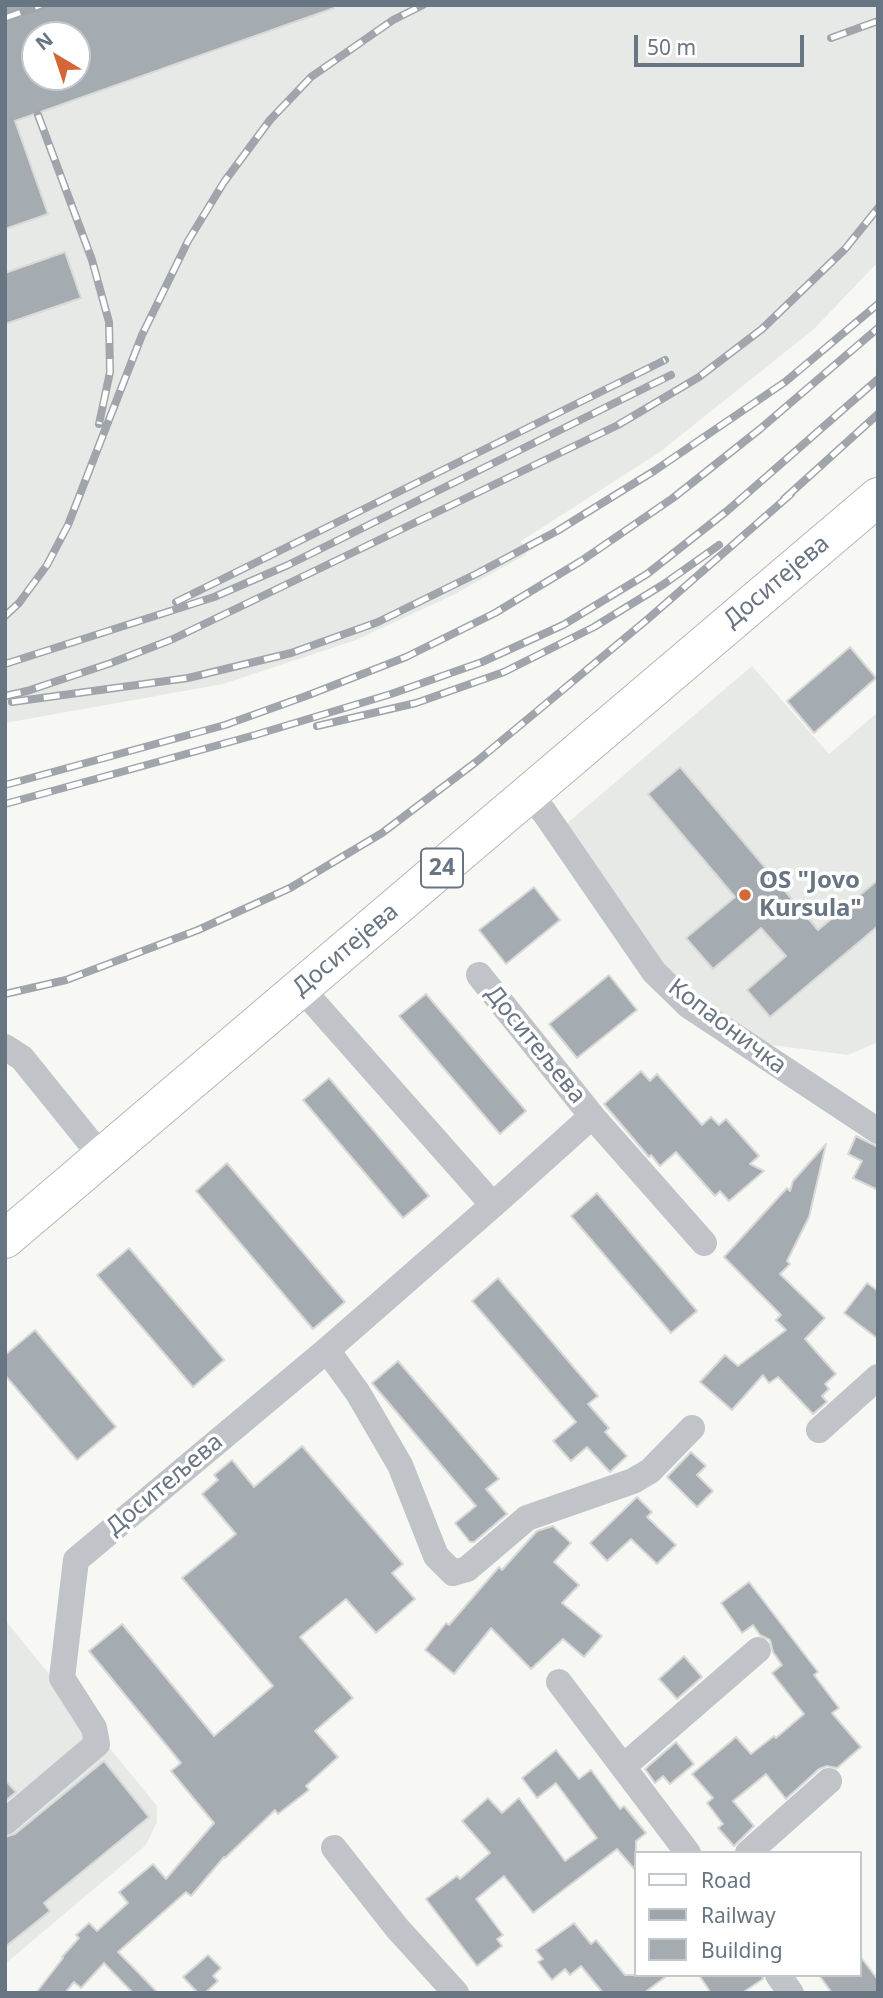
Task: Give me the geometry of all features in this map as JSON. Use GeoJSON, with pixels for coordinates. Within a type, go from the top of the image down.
{"type":"FeatureCollection","features":[{"type":"Feature","properties":{"kind":"main road","name":"Доситејева"},"geometry":{"type":"LineString","coordinates":[[5,1270],[309,996],[536,803],[878,497]]}},
{"type":"Feature","properties":{"kind":"main road","name":"Доситејева"},"geometry":{"type":"LineString","coordinates":[[536,803],[878,528]]}},
{"type":"Feature","properties":{"kind":"main road","name":"Доситејева"},"geometry":{"type":"LineString","coordinates":[[5,1239],[102,1157],[309,996]]}},
{"type":"Feature","properties":{"kind":"street","name":"Копаоничка"},"geometry":{"type":"LineString","coordinates":[[536,803],[654,972],[689,1006],[878,1131]]}},
{"type":"Feature","properties":{"kind":"street","name":"Доситељева"},"geometry":{"type":"LineString","coordinates":[[479,975],[592,1116],[704,1243]]}},
{"type":"Feature","properties":{"kind":"street"},"geometry":{"type":"LineString","coordinates":[[309,996],[493,1205]]}},
{"type":"Feature","properties":{"kind":"street"},"geometry":{"type":"LineString","coordinates":[[5,1047],[22,1058],[102,1157]]}},
{"type":"Feature","properties":{"kind":"street","name":"Доситељева"},"geometry":{"type":"LineString","coordinates":[[5,1822],[97,1744],[94,1728],[62,1678],[76,1560],[327,1350],[592,1116]]}},
{"type":"Feature","properties":{"kind":"street"},"geometry":{"type":"LineString","coordinates":[[327,1350],[358,1394],[400,1465],[436,1556],[453,1573],[467,1569],[527,1518],[633,1481],[650,1471],[692,1428]]}},
{"type":"Feature","properties":{"kind":"street"},"geometry":{"type":"LineString","coordinates":[[819,1430],[878,1377]]}},
{"type":"Feature","properties":{"kind":"street"},"geometry":{"type":"LineString","coordinates":[[623,1767],[758,1650]]}},
{"type":"Feature","properties":{"kind":"street"},"geometry":{"type":"LineString","coordinates":[[559,1682],[686,1851]]}},
{"type":"Feature","properties":{"kind":"street"},"geometry":{"type":"LineString","coordinates":[[750,1851],[829,1781]]}},
{"type":"Feature","properties":{"kind":"street"},"geometry":{"type":"LineString","coordinates":[[334,1848],[397,1928],[456,1993]]}},
{"type":"Feature","properties":{"kind":"street"},"geometry":{"type":"LineString","coordinates":[[779,1977],[791,1993]]}},
{"type":"Feature","properties":{"kind":"shaded area"},"geometry":{"type":"Polygon","coordinates":[[[5,5],[878,5],[878,262],[814,329],[660,452],[521,541],[527,554],[451,596],[356,640],[223,684],[5,723],[5,5]]]}},
{"type":"Feature","properties":{"kind":"shaded area","name":"OS \"Jovo Kursula\""},"geometry":{"type":"Polygon","coordinates":[[[752,666],[829,754],[878,712],[878,1042],[848,1055],[757,1043],[693,998],[661,965],[565,825],[752,666]]]}},
{"type":"Feature","properties":{"kind":"shaded area"},"geometry":{"type":"Polygon","coordinates":[[[5,1620],[157,1806],[157,1822],[146,1845],[5,1964],[5,1620]]]}},
{"type":"Feature","properties":{"kind":"building"},"geometry":{"type":"Polygon","coordinates":[[[5,5],[333,5],[334,8],[15,121],[48,214],[5,229],[5,5]]]}},
{"type":"Feature","properties":{"kind":"building"},"geometry":{"type":"Polygon","coordinates":[[[65,252],[81,298],[5,324],[5,273],[65,252]]]}},
{"type":"Feature","properties":{"kind":"building"},"geometry":{"type":"Polygon","coordinates":[[[850,647],[876,678],[814,733],[787,701],[850,647]]]}},
{"type":"Feature","properties":{"kind":"building"},"geometry":{"type":"Polygon","coordinates":[[[680,767],[818,930],[878,880],[878,926],[770,1017],[747,990],[786,956],[761,928],[713,969],[686,938],[735,897],[648,794],[680,767]]]}},
{"type":"Feature","properties":{"kind":"building"},"geometry":{"type":"Polygon","coordinates":[[[534,887],[560,920],[506,964],[479,930],[534,887]]]}},
{"type":"Feature","properties":{"kind":"building"},"geometry":{"type":"Polygon","coordinates":[[[609,975],[637,1010],[577,1058],[549,1024],[609,975]]]}},
{"type":"Feature","properties":{"kind":"building"},"geometry":{"type":"Polygon","coordinates":[[[426,994],[526,1111],[500,1134],[399,1016],[426,994]]]}},
{"type":"Feature","properties":{"kind":"building"},"geometry":{"type":"Polygon","coordinates":[[[641,1071],[650,1081],[657,1074],[702,1125],[711,1117],[719,1125],[726,1119],[759,1156],[750,1164],[764,1171],[729,1201],[720,1191],[715,1196],[676,1152],[660,1166],[651,1155],[649,1157],[604,1104],[641,1071]]]}},
{"type":"Feature","properties":{"kind":"building"},"geometry":{"type":"Polygon","coordinates":[[[329,1078],[429,1196],[403,1218],[303,1100],[329,1078]]]}},
{"type":"Feature","properties":{"kind":"building"},"geometry":{"type":"Polygon","coordinates":[[[856,1136],[878,1147],[878,1190],[853,1178],[862,1161],[848,1154],[856,1136]]]}},
{"type":"Feature","properties":{"kind":"building"},"geometry":{"type":"Polygon","coordinates":[[[826,1144],[809,1217],[787,1261],[790,1264],[780,1274],[825,1318],[805,1339],[836,1374],[825,1384],[829,1389],[822,1396],[827,1402],[813,1414],[778,1377],[769,1383],[763,1375],[732,1410],[700,1382],[725,1355],[738,1366],[786,1330],[776,1320],[781,1315],[724,1257],[787,1188],[790,1191],[793,1181],[826,1144]]]}},
{"type":"Feature","properties":{"kind":"building"},"geometry":{"type":"Polygon","coordinates":[[[227,1163],[345,1302],[313,1329],[196,1191],[227,1163]]]}},
{"type":"Feature","properties":{"kind":"building"},"geometry":{"type":"Polygon","coordinates":[[[597,1193],[697,1311],[671,1333],[571,1216],[597,1193]]]}},
{"type":"Feature","properties":{"kind":"building"},"geometry":{"type":"Polygon","coordinates":[[[129,1248],[224,1360],[193,1387],[97,1275],[129,1248]]]}},
{"type":"Feature","properties":{"kind":"building"},"geometry":{"type":"Polygon","coordinates":[[[498,1278],[598,1396],[588,1404],[609,1428],[605,1432],[627,1456],[610,1472],[587,1447],[571,1461],[553,1441],[576,1422],[472,1301],[498,1278]]]}},
{"type":"Feature","properties":{"kind":"building"},"geometry":{"type":"Polygon","coordinates":[[[867,1283],[878,1291],[878,1339],[844,1313],[867,1283]]]}},
{"type":"Feature","properties":{"kind":"building"},"geometry":{"type":"Polygon","coordinates":[[[35,1330],[116,1427],[77,1460],[5,1375],[5,1355],[35,1330]]]}},
{"type":"Feature","properties":{"kind":"building"},"geometry":{"type":"Polygon","coordinates":[[[398,1361],[499,1479],[486,1489],[507,1514],[474,1542],[470,1542],[455,1523],[476,1506],[372,1383],[398,1361]]]}},
{"type":"Feature","properties":{"kind":"building"},"geometry":{"type":"Polygon","coordinates":[[[302,1446],[403,1564],[392,1573],[415,1599],[376,1633],[346,1599],[300,1637],[353,1698],[315,1731],[338,1757],[306,1786],[309,1790],[278,1814],[275,1810],[224,1857],[191,1896],[186,1892],[118,1952],[158,1993],[133,1993],[104,1963],[81,1988],[74,1982],[65,1993],[36,1993],[79,1938],[76,1935],[89,1923],[97,1931],[128,1903],[119,1892],[153,1864],[166,1879],[214,1823],[171,1771],[181,1763],[89,1651],[122,1624],[214,1736],[273,1686],[182,1578],[236,1534],[202,1494],[218,1480],[214,1475],[232,1460],[254,1487],[302,1446]]]}},
{"type":"Feature","properties":{"kind":"building"},"geometry":{"type":"Polygon","coordinates":[[[691,1452],[706,1466],[697,1475],[713,1491],[697,1507],[667,1477],[691,1452]]]}},
{"type":"Feature","properties":{"kind":"building"},"geometry":{"type":"Polygon","coordinates":[[[637,1497],[652,1512],[647,1517],[676,1545],[657,1564],[631,1539],[607,1561],[590,1543],[637,1497]]]}},
{"type":"Feature","properties":{"kind":"building"},"geometry":{"type":"Polygon","coordinates":[[[553,1526],[571,1543],[554,1562],[579,1585],[562,1603],[602,1636],[584,1657],[563,1639],[531,1669],[491,1628],[454,1674],[425,1650],[446,1623],[449,1625],[499,1567],[502,1570],[537,1531],[553,1526]]]}},
{"type":"Feature","properties":{"kind":"building"},"geometry":{"type":"Polygon","coordinates":[[[749,1582],[818,1672],[814,1675],[839,1708],[832,1713],[861,1747],[837,1768],[827,1766],[819,1769],[786,1799],[766,1774],[733,1801],[754,1826],[734,1846],[718,1828],[723,1824],[707,1803],[713,1798],[692,1774],[736,1737],[751,1754],[774,1736],[776,1738],[804,1714],[772,1673],[782,1665],[773,1652],[770,1640],[760,1635],[753,1625],[742,1633],[721,1603],[749,1582]]]}},
{"type":"Feature","properties":{"kind":"building"},"geometry":{"type":"Polygon","coordinates":[[[684,1656],[702,1677],[677,1699],[659,1679],[684,1656]]]}},
{"type":"Feature","properties":{"kind":"building"},"geometry":{"type":"Polygon","coordinates":[[[676,1742],[694,1764],[670,1784],[663,1776],[655,1783],[645,1769],[676,1742]]]}},
{"type":"Feature","properties":{"kind":"building"},"geometry":{"type":"Polygon","coordinates":[[[556,1750],[579,1779],[591,1770],[620,1809],[624,1806],[646,1833],[636,1841],[634,1869],[617,1849],[533,1913],[504,1876],[476,1899],[503,1935],[497,1939],[502,1946],[477,1966],[426,1899],[457,1876],[460,1879],[490,1853],[462,1821],[488,1798],[502,1813],[519,1798],[565,1861],[597,1838],[556,1783],[537,1798],[522,1778],[556,1750]]]}},
{"type":"Feature","properties":{"kind":"building"},"geometry":{"type":"Polygon","coordinates":[[[104,1761],[149,1817],[44,1903],[50,1911],[5,1947],[5,1837],[15,1834],[104,1761]]]}},
{"type":"Feature","properties":{"kind":"building"},"geometry":{"type":"Polygon","coordinates":[[[5,1780],[16,1792],[5,1801],[5,1780]]]}},
{"type":"Feature","properties":{"kind":"building"},"geometry":{"type":"Polygon","coordinates":[[[574,1923],[591,1944],[596,1940],[625,1975],[665,1977],[644,1993],[603,1993],[581,1966],[570,1975],[565,1969],[552,1980],[538,1962],[543,1959],[536,1950],[574,1923]]]}},
{"type":"Feature","properties":{"kind":"building"},"geometry":{"type":"Polygon","coordinates":[[[208,1955],[221,1968],[213,1976],[218,1981],[205,1993],[198,1993],[183,1977],[208,1955]]]}},
{"type":"Feature","properties":{"kind":"building"},"geometry":{"type":"Polygon","coordinates":[[[862,1959],[878,1980],[878,1993],[832,1993],[820,1977],[862,1977],[862,1959]]]}},
{"type":"Feature","properties":{"kind":"building"},"geometry":{"type":"Polygon","coordinates":[[[700,1977],[762,1977],[742,1993],[711,1993],[700,1977]]]}},
{"type":"Feature","properties":{"kind":"railway"},"geometry":{"type":"LineString","coordinates":[[5,18],[41,5]]}},
{"type":"Feature","properties":{"kind":"railway"},"geometry":{"type":"LineString","coordinates":[[5,616],[19,603],[47,565],[68,525],[142,335],[188,241],[224,182],[270,120],[311,77],[393,20],[423,5]]}},
{"type":"Feature","properties":{"kind":"railway"},"geometry":{"type":"LineString","coordinates":[[831,38],[878,21]]}},
{"type":"Feature","properties":{"kind":"railway"},"geometry":{"type":"LineString","coordinates":[[38,115],[92,260],[109,322],[110,372],[99,424]]}},
{"type":"Feature","properties":{"kind":"railway"},"geometry":{"type":"LineString","coordinates":[[5,696],[111,663],[173,639],[618,425],[699,377],[762,329],[845,249],[878,208]]}},
{"type":"Feature","properties":{"kind":"railway"},"geometry":{"type":"LineString","coordinates":[[12,702],[188,678],[291,653],[378,622],[557,531],[654,471],[785,382],[878,304]]}},
{"type":"Feature","properties":{"kind":"railway"},"geometry":{"type":"LineString","coordinates":[[5,785],[225,725],[406,657],[495,613],[581,561],[673,498],[760,429],[878,328]]}},
{"type":"Feature","properties":{"kind":"railway"},"geometry":{"type":"LineString","coordinates":[[176,602],[665,360]]}},
{"type":"Feature","properties":{"kind":"railway"},"geometry":{"type":"LineString","coordinates":[[5,664],[214,597],[288,565],[671,375]]}},
{"type":"Feature","properties":{"kind":"railway"},"geometry":{"type":"LineString","coordinates":[[5,804],[255,735],[391,694],[482,662],[563,625],[647,574],[727,511],[878,379]]}},
{"type":"Feature","properties":{"kind":"railway"},"geometry":{"type":"LineString","coordinates":[[784,499],[878,414]]}},
{"type":"Feature","properties":{"kind":"railway"},"geometry":{"type":"LineString","coordinates":[[5,994],[66,980],[198,930],[290,888],[382,833],[476,762],[649,618],[791,494]]}},
{"type":"Feature","properties":{"kind":"railway"},"geometry":{"type":"LineString","coordinates":[[317,726],[416,703],[504,672],[594,627],[664,584],[719,545]]}},
{"type":"Feature","properties":{"kind":"place","name":"OS \"Jovo Kursula\""},"geometry":{"type":"Point","coordinates":[745,895]}}]}
